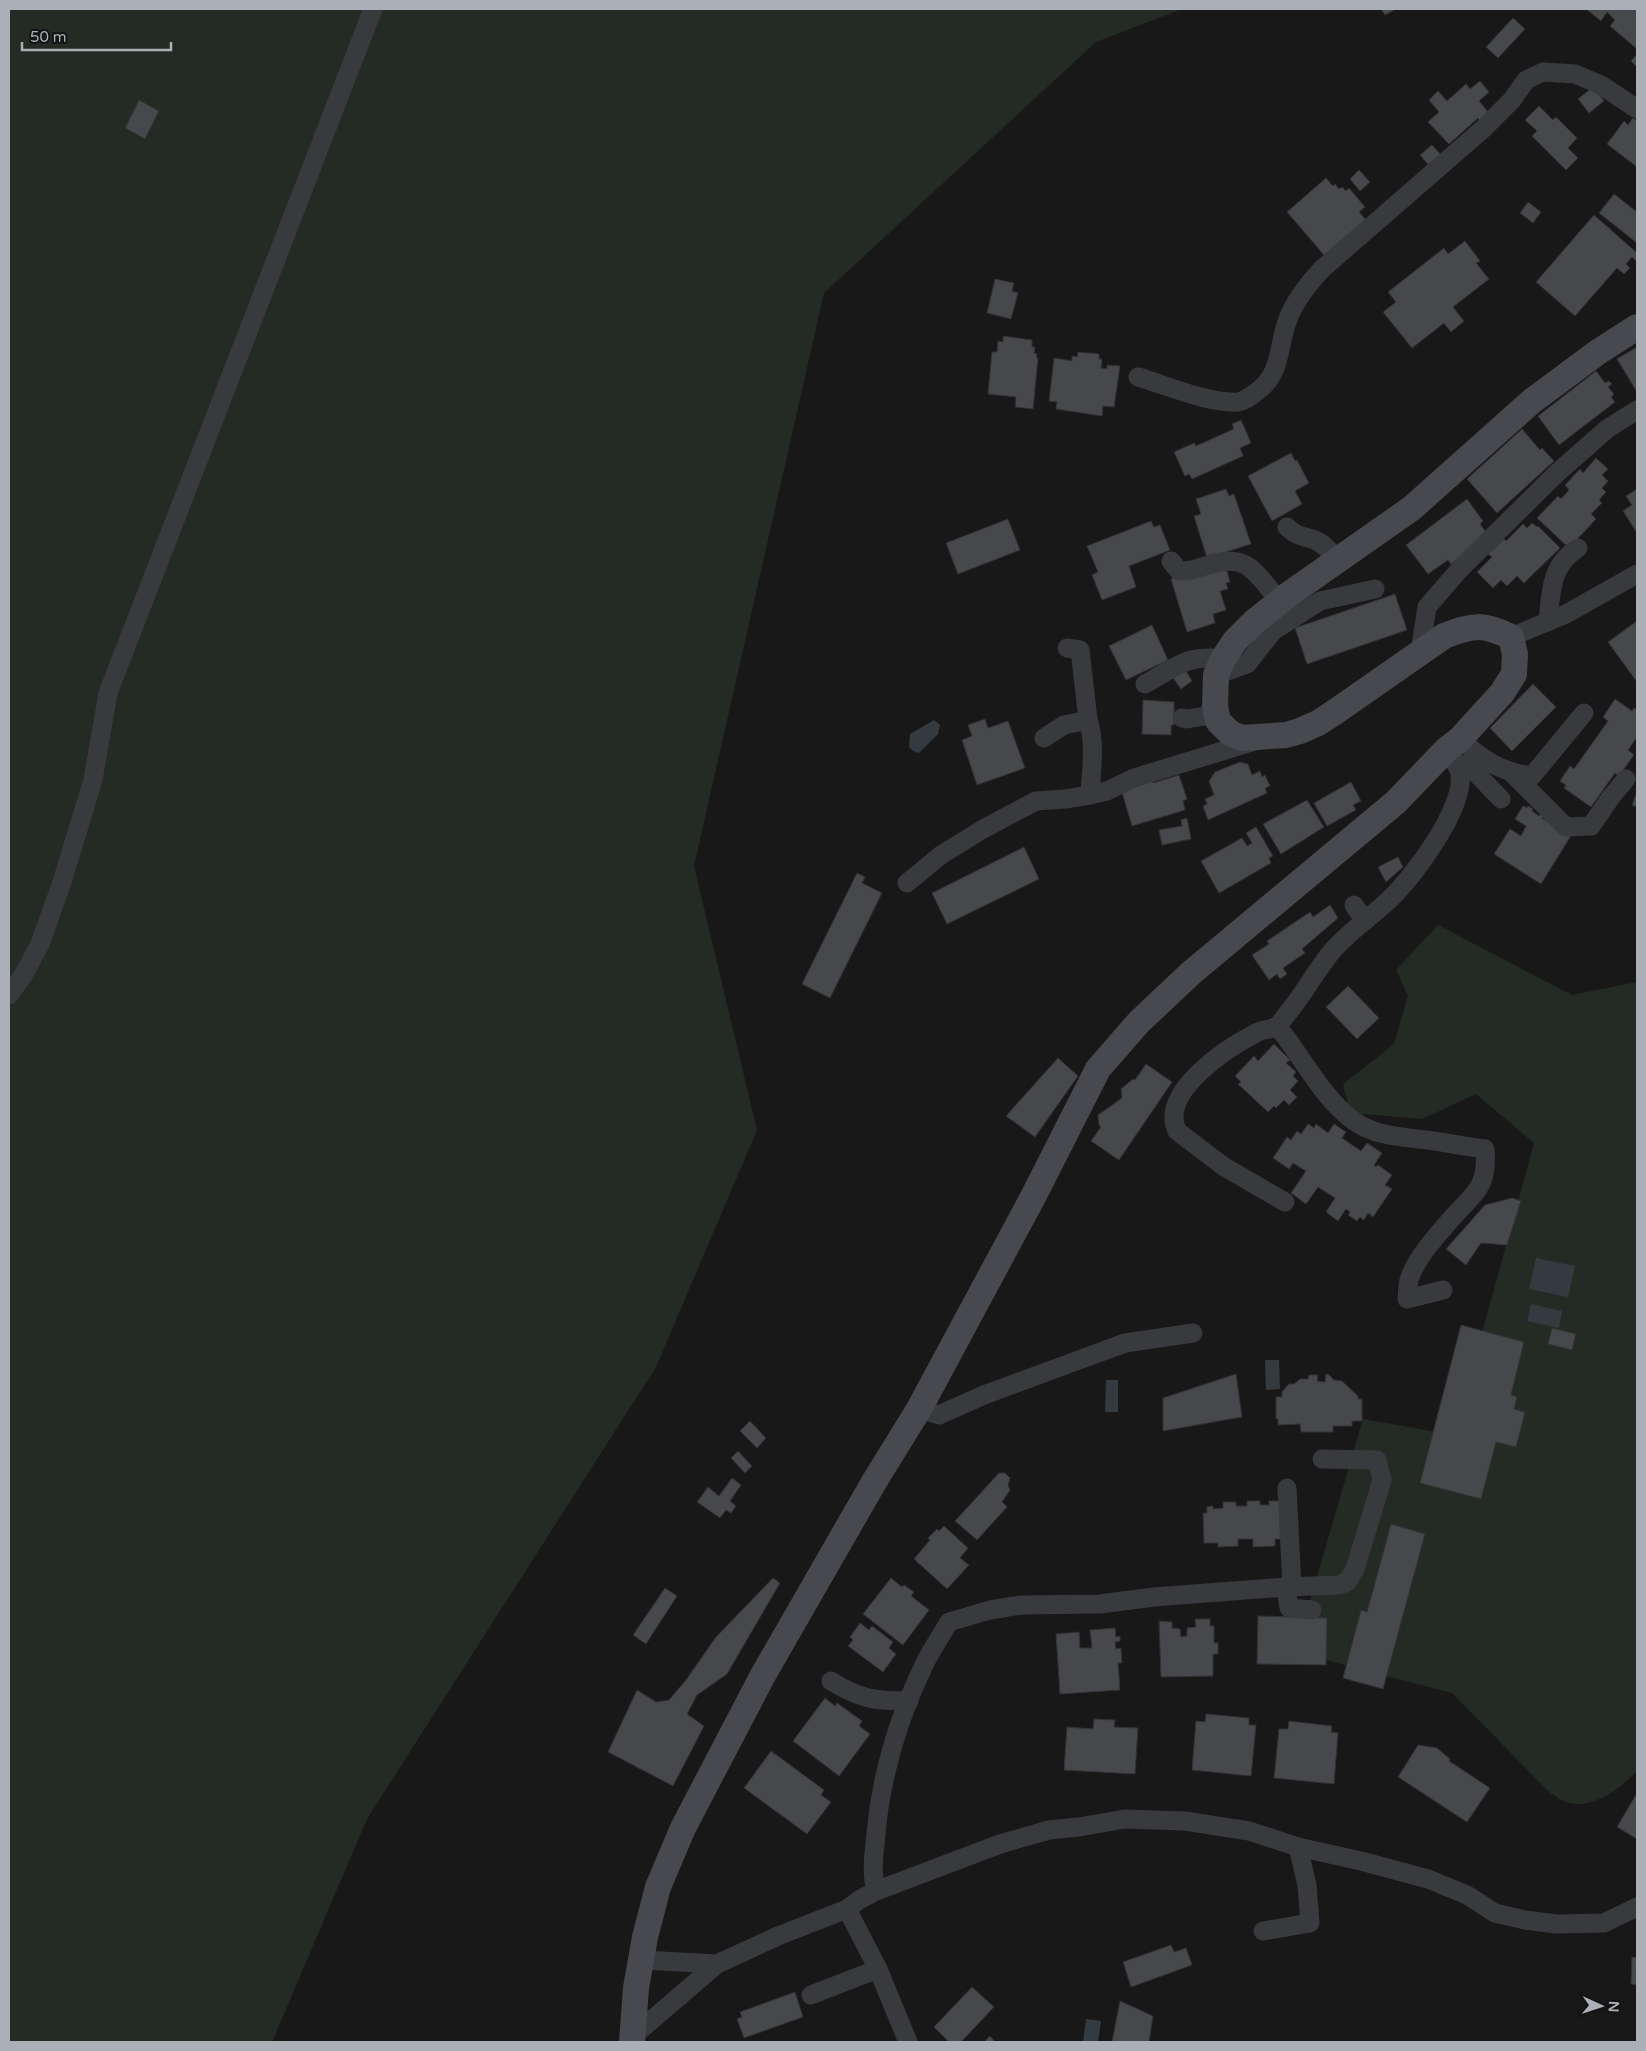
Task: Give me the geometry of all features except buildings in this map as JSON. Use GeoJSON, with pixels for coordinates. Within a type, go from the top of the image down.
{"type":"FeatureCollection","features":[{"type":"Feature","properties":{"kind":"street"},"geometry":{"type":"LineString","coordinates":[[9,996],[40,944],[61,886],[93,780],[108,693],[373,9]]}},
{"type":"Feature","properties":{"kind":"street"},"geometry":{"type":"LineString","coordinates":[[1138,376],[1171,386],[1187,394],[1239,402],[1260,389],[1274,372],[1288,319],[1310,282],[1322,268],[1483,129],[1512,100],[1526,80],[1543,72],[1575,74],[1601,85],[1637,109]]}},
{"type":"Feature","properties":{"kind":"street"},"geometry":{"type":"LineString","coordinates":[[1637,326],[1598,352],[1532,401],[1412,508],[1280,601],[1254,622],[1234,641],[1220,667],[1215,706],[1218,721],[1230,733],[1242,738],[1272,736],[1300,731],[1318,723],[1444,636],[1463,629],[1491,627],[1511,637],[1548,622],[1604,594],[1637,574]]}},
{"type":"Feature","properties":{"kind":"street"},"geometry":{"type":"LineString","coordinates":[[1420,652],[1427,607],[1460,569],[1557,473],[1607,429],[1637,410]]}},
{"type":"Feature","properties":{"kind":"street"},"geometry":{"type":"LineString","coordinates":[[1287,527],[1297,536],[1314,539],[1328,549],[1337,560]]}},
{"type":"Feature","properties":{"kind":"street"},"geometry":{"type":"LineString","coordinates":[[1548,622],[1556,570],[1569,554],[1578,548]]}},
{"type":"Feature","properties":{"kind":"street"},"geometry":{"type":"LineString","coordinates":[[1171,561],[1179,571],[1188,572],[1221,561],[1237,560],[1253,568],[1280,601]]}},
{"type":"Feature","properties":{"kind":"street"},"geometry":{"type":"LineString","coordinates":[[1145,684],[1178,664],[1206,657],[1220,667],[1247,664],[1273,632],[1320,601],[1375,588]]}},
{"type":"Feature","properties":{"kind":"street"},"geometry":{"type":"LineString","coordinates":[[632,2040],[636,1988],[645,1937],[658,1887],[683,1828],[768,1667],[874,1482],[919,1409],[1033,1197],[1098,1069],[1139,1022],[1191,973],[1319,864],[1396,802],[1454,750],[1502,693],[1514,674],[1515,654],[1511,637]]}},
{"type":"Feature","properties":{"kind":"street"},"geometry":{"type":"LineString","coordinates":[[1068,648],[1080,650],[1088,720],[1091,730],[1090,795]]}},
{"type":"Feature","properties":{"kind":"street"},"geometry":{"type":"LineString","coordinates":[[1454,750],[1480,758],[1512,773],[1532,776],[1584,713]]}},
{"type":"Feature","properties":{"kind":"street"},"geometry":{"type":"LineString","coordinates":[[1182,718],[1187,719],[1217,714]]}},
{"type":"Feature","properties":{"kind":"street"},"geometry":{"type":"LineString","coordinates":[[1044,738],[1064,725],[1088,720]]}},
{"type":"Feature","properties":{"kind":"street"},"geometry":{"type":"LineString","coordinates":[[906,883],[941,855],[1019,808],[1036,801],[1065,800],[1107,791],[1134,778],[1272,736]]}},
{"type":"Feature","properties":{"kind":"street"},"geometry":{"type":"LineString","coordinates":[[1454,750],[1501,799]]}},
{"type":"Feature","properties":{"kind":"street"},"geometry":{"type":"LineString","coordinates":[[1285,1202],[1223,1166],[1177,1131],[1174,1118],[1178,1101],[1198,1075],[1230,1048],[1258,1032],[1277,1026],[1297,1003],[1332,952],[1346,936],[1366,921],[1409,880],[1438,837],[1458,790],[1460,773],[1454,750]]}},
{"type":"Feature","properties":{"kind":"street"},"geometry":{"type":"LineString","coordinates":[[1512,773],[1566,827],[1591,826],[1626,779]]}},
{"type":"Feature","properties":{"kind":"street"},"geometry":{"type":"LineString","coordinates":[[1354,905],[1366,921]]}},
{"type":"Feature","properties":{"kind":"street"},"geometry":{"type":"LineString","coordinates":[[1277,1026],[1295,1048],[1312,1077],[1355,1122],[1382,1134],[1485,1149],[1486,1162],[1483,1180],[1476,1194],[1452,1218],[1417,1262],[1409,1278],[1407,1300],[1442,1290]]}},
{"type":"Feature","properties":{"kind":"street"},"geometry":{"type":"LineString","coordinates":[[919,1409],[939,1415],[984,1395],[1125,1344],[1193,1333]]}},
{"type":"Feature","properties":{"kind":"street"},"geometry":{"type":"LineString","coordinates":[[876,1891],[873,1877],[879,1802],[886,1765],[924,1664],[949,1622],[971,1615],[1021,1605],[1100,1604],[1154,1597],[1339,1585],[1347,1582],[1355,1569],[1382,1480],[1381,1470],[1376,1460],[1322,1459]]}},
{"type":"Feature","properties":{"kind":"street"},"geometry":{"type":"LineString","coordinates":[[1287,1488],[1289,1608],[1312,1610]]}},
{"type":"Feature","properties":{"kind":"street"},"geometry":{"type":"LineString","coordinates":[[831,1681],[867,1699],[909,1701]]}},
{"type":"Feature","properties":{"kind":"street"},"geometry":{"type":"LineString","coordinates":[[632,2040],[717,1964],[778,1936],[848,1909],[858,1900],[876,1891],[1000,1844],[1041,1832],[1125,1819],[1185,1821],[1249,1831],[1298,1847],[1362,1861],[1428,1879],[1467,1895],[1496,1912],[1525,1920],[1556,1924],[1604,1924],[1637,1907]]}},
{"type":"Feature","properties":{"kind":"street"},"geometry":{"type":"LineString","coordinates":[[1263,1932],[1310,1924],[1307,1885],[1298,1847]]}},
{"type":"Feature","properties":{"kind":"street"},"geometry":{"type":"LineString","coordinates":[[848,1909],[878,1969],[908,2042]]}},
{"type":"Feature","properties":{"kind":"street"},"geometry":{"type":"LineString","coordinates":[[642,1960],[717,1964]]}},
{"type":"Feature","properties":{"kind":"street"},"geometry":{"type":"LineString","coordinates":[[811,1995],[878,1969]]}},
{"type":"Feature","properties":{"kind":"shaded area"},"geometry":{"type":"Polygon","coordinates":[[[9,9],[1182,9],[1096,42],[824,293],[694,866],[757,1130],[656,1367],[367,1819],[272,2042],[9,2042],[9,9]]]}},
{"type":"Feature","properties":{"kind":"shaded area"},"geometry":{"type":"Polygon","coordinates":[[[934,720],[940,725],[938,734],[919,753],[913,751],[909,747],[910,734],[934,720]]]}},
{"type":"Feature","properties":{"kind":"shaded area"},"geometry":{"type":"Polygon","coordinates":[[[1438,925],[1572,995],[1637,982],[1637,1771],[1606,1796],[1587,1803],[1568,1803],[1550,1793],[1452,1693],[1295,1652],[1363,1419],[1454,1435],[1534,1143],[1476,1094],[1422,1119],[1350,1113],[1343,1084],[1394,1044],[1408,996],[1396,970],[1438,925]]]}},
{"type":"Feature","properties":{"kind":"shaded area"},"geometry":{"type":"Polygon","coordinates":[[[1536,1258],[1575,1266],[1568,1297],[1529,1289],[1536,1258]]]}},
{"type":"Feature","properties":{"kind":"shaded area"},"geometry":{"type":"Polygon","coordinates":[[[1531,1304],[1562,1311],[1559,1328],[1527,1321],[1531,1304]]]}},
{"type":"Feature","properties":{"kind":"shaded area"},"geometry":{"type":"Polygon","coordinates":[[[1265,1360],[1279,1360],[1280,1389],[1266,1390],[1265,1360]]]}},
{"type":"Feature","properties":{"kind":"shaded area"},"geometry":{"type":"Polygon","coordinates":[[[1106,1380],[1118,1380],[1118,1412],[1105,1412],[1106,1380]]]}},
{"type":"Feature","properties":{"kind":"shaded area"},"geometry":{"type":"Polygon","coordinates":[[[1086,2019],[1101,2021],[1098,2042],[1083,2042],[1086,2019]]]}}]}
